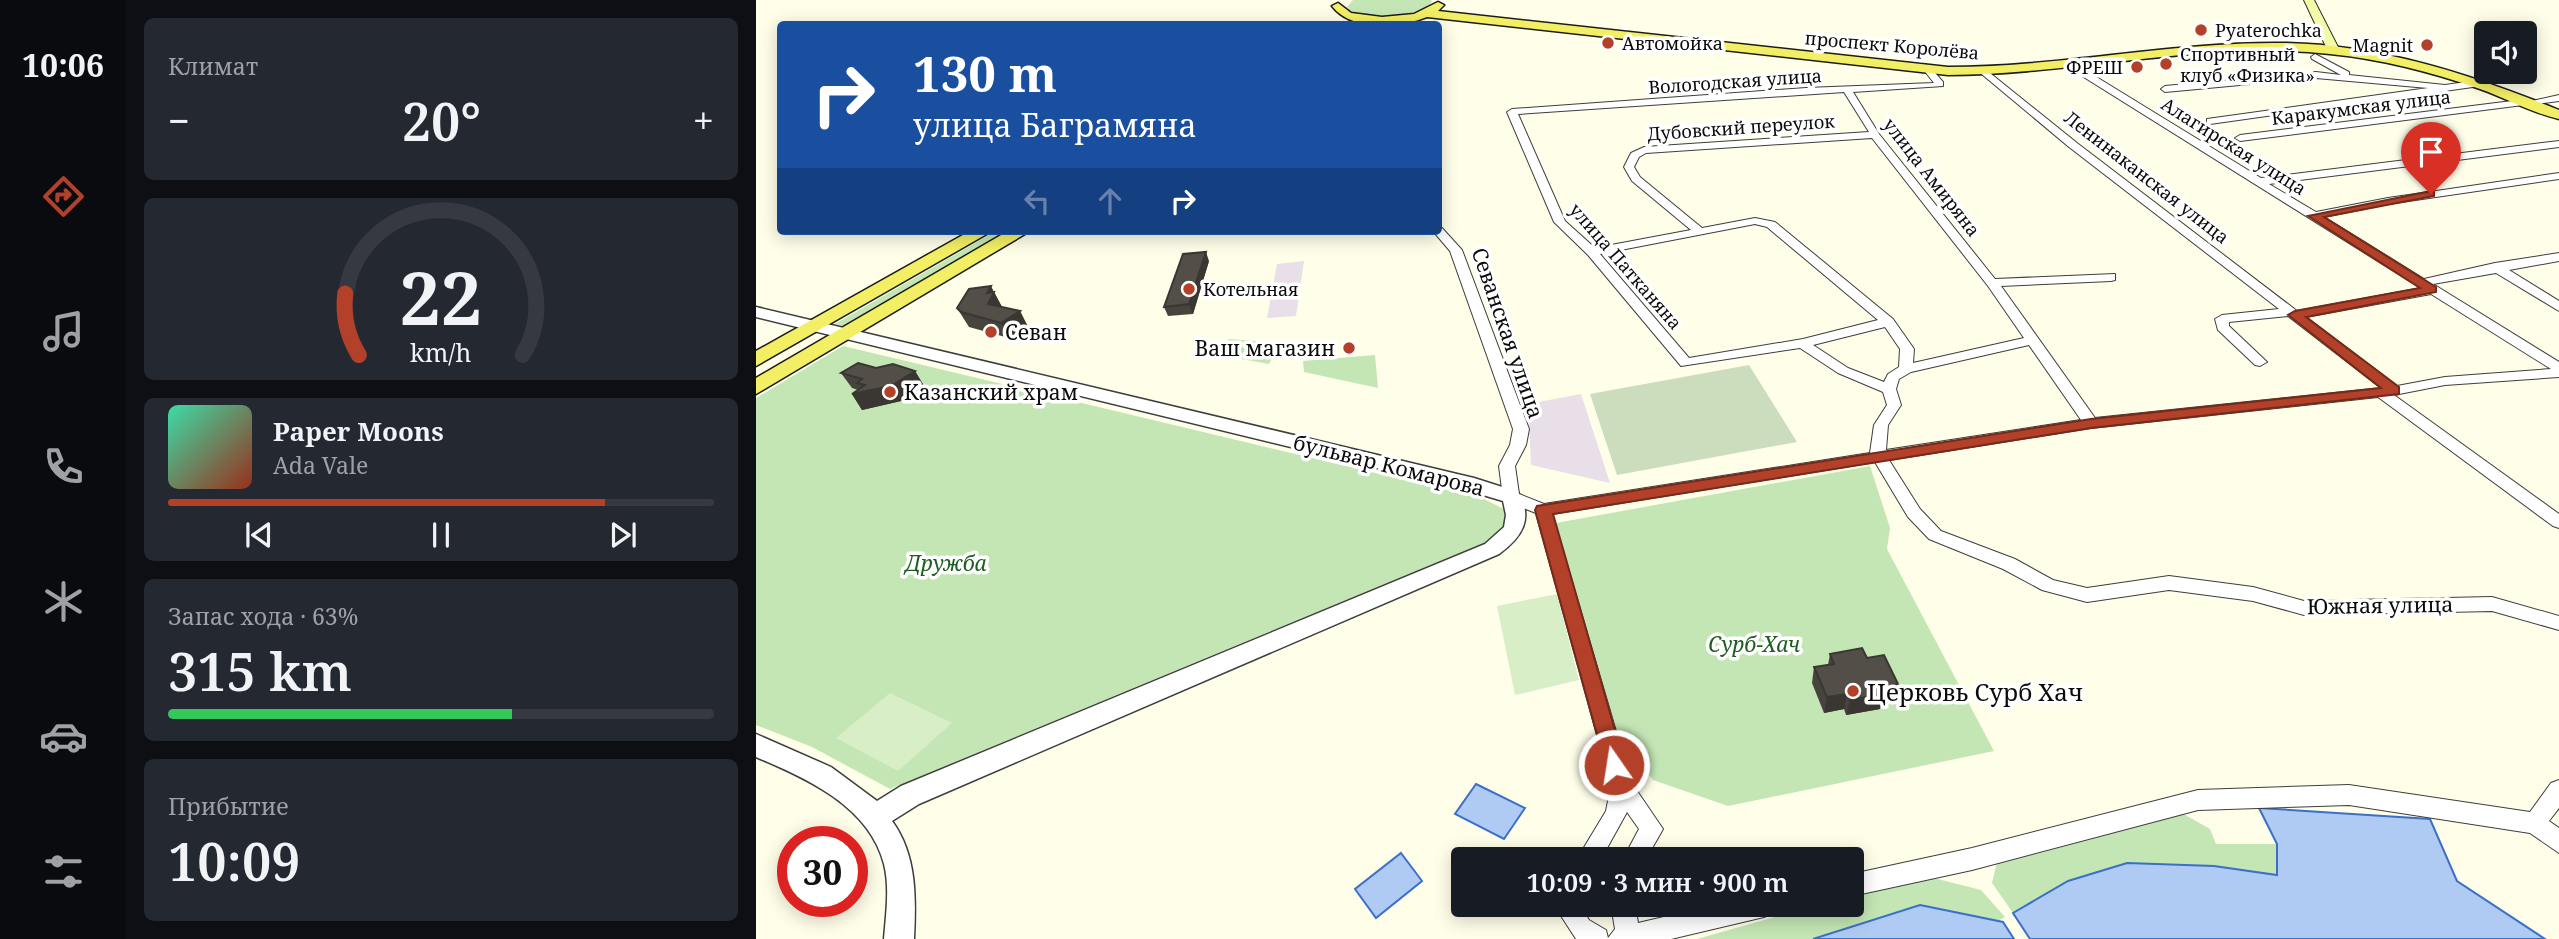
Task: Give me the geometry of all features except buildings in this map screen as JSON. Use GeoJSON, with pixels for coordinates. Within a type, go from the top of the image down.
{"type":"FeatureCollection","features":[{"type":"Feature","properties":{"kind":"main road"},"geometry":{"type":"LineString","coordinates":[[2309,0],[2333,50]]}},
{"type":"Feature","properties":{"kind":"main road"},"geometry":{"type":"LineString","coordinates":[[1336,2],[1344,20]]}},
{"type":"Feature","properties":{"kind":"main road"},"geometry":{"type":"LineString","coordinates":[[1383,21],[1425,13],[1439,2]]}},
{"type":"Feature","properties":{"kind":"main road","name":"проспект Королёва"},"geometry":{"type":"LineString","coordinates":[[1439,2],[1609,28],[1982,71],[2249,47],[2333,50]]}},
{"type":"Feature","properties":{"kind":"main road","name":"проспект Королёва"},"geometry":{"type":"LineString","coordinates":[[1425,13],[1609,28]]}},
{"type":"Feature","properties":{"kind":"main road","name":"проспект Королёва"},"geometry":{"type":"LineString","coordinates":[[1926,66],[2000,66],[2243,44],[2333,50],[2398,60]]}},
{"type":"Feature","properties":{"kind":"main road"},"geometry":{"type":"LineString","coordinates":[[2398,60],[2474,81]]}},
{"type":"Feature","properties":{"kind":"main road"},"geometry":{"type":"LineString","coordinates":[[2398,60],[2484,80],[2559,113]]}},
{"type":"Feature","properties":{"kind":"main road"},"geometry":{"type":"LineString","coordinates":[[2483,84],[2533,102]]}},
{"type":"Feature","properties":{"kind":"main road"},"geometry":{"type":"LineString","coordinates":[[756,360],[976,235]]}},
{"type":"Feature","properties":{"kind":"main road"},"geometry":{"type":"LineString","coordinates":[[756,387],[1014,235]]}},
{"type":"Feature","properties":{"kind":"street"},"geometry":{"type":"LineString","coordinates":[[2315,57],[2353,77]]}},
{"type":"Feature","properties":{"kind":"street","name":"Алагирская улица"},"geometry":{"type":"LineString","coordinates":[[2068,64],[2559,370]]}},
{"type":"Feature","properties":{"kind":"street","name":"Вологодская улица"},"geometry":{"type":"LineString","coordinates":[[1512,112],[1940,84],[1926,66]]}},
{"type":"Feature","properties":{"kind":"street","name":"Ленинаканская улица"},"geometry":{"type":"LineString","coordinates":[[1982,71],[2073,145],[2292,313],[2387,391],[2559,522]]}},
{"type":"Feature","properties":{"kind":"street"},"geometry":{"type":"LineString","coordinates":[[2165,89],[2316,75],[2441,86]]}},
{"type":"Feature","properties":{"kind":"street"},"geometry":{"type":"LineString","coordinates":[[2210,121],[2441,86],[2474,83]]}},
{"type":"Feature","properties":{"kind":"street","name":"улица Амиряна"},"geometry":{"type":"LineString","coordinates":[[1847,89],[1875,135],[1992,283],[2091,424]]}},
{"type":"Feature","properties":{"kind":"street","name":"Каракумская улица"},"geometry":{"type":"LineString","coordinates":[[2240,138],[2559,98]]}},
{"type":"Feature","properties":{"kind":"street","name":"улица Патканяна"},"geometry":{"type":"LineString","coordinates":[[1512,112],[1560,222],[1592,252],[1686,363],[1803,343]]}},
{"type":"Feature","properties":{"kind":"street","name":"Дубовский переулок"},"geometry":{"type":"LineString","coordinates":[[1698,230],[1636,179],[1629,167],[1635,155],[1644,150],[1875,135]]}},
{"type":"Feature","properties":{"kind":"street"},"geometry":{"type":"LineString","coordinates":[[2258,182],[2559,144]]}},
{"type":"Feature","properties":{"kind":"street"},"geometry":{"type":"LineString","coordinates":[[2314,216],[2452,190],[2559,176]]}},
{"type":"Feature","properties":{"kind":"street"},"geometry":{"type":"LineString","coordinates":[[1592,252],[1755,221],[1771,224],[1888,322],[1908,349],[1906,369]]}},
{"type":"Feature","properties":{"kind":"street","name":"Севанская улица"},"geometry":{"type":"LineString","coordinates":[[1442,234],[1456,250],[1521,429],[1518,445],[1507,467],[1511,497]]}},
{"type":"Feature","properties":{"kind":"street"},"geometry":{"type":"LineString","coordinates":[[2260,362],[2223,327],[2222,319],[2292,313],[2426,286],[2495,267],[2559,257]]}},
{"type":"Feature","properties":{"kind":"street"},"geometry":{"type":"LineString","coordinates":[[2495,267],[2559,307]]}},
{"type":"Feature","properties":{"kind":"street"},"geometry":{"type":"LineString","coordinates":[[1992,283],[2111,277]]}},
{"type":"Feature","properties":{"kind":"street","name":"бульвар Комарова"},"geometry":{"type":"LineString","coordinates":[[756,312],[849,332],[1467,483],[1511,497],[1518,519],[1508,538],[1492,549],[910,795],[877,816]]}},
{"type":"Feature","properties":{"kind":"street"},"geometry":{"type":"LineString","coordinates":[[1803,343],[1888,322]]}},
{"type":"Feature","properties":{"kind":"street"},"geometry":{"type":"LineString","coordinates":[[1878,455],[1881,425],[1894,405],[1889,390],[1893,377],[1906,369],[2031,341]]}},
{"type":"Feature","properties":{"kind":"street"},"geometry":{"type":"LineString","coordinates":[[1803,343],[1823,361],[1843,372],[1889,390]]}},
{"type":"Feature","properties":{"kind":"street"},"geometry":{"type":"LineString","coordinates":[[1511,497],[1543,510],[1878,455],[2091,424],[2387,391],[2445,381],[2559,370]]}},
{"type":"Feature","properties":{"kind":"street","name":"Южная улица"},"geometry":{"type":"LineString","coordinates":[[1878,455],[1914,513],[1936,535],[2067,591],[2087,595],[2169,583],[2253,594],[2304,608],[2492,604],[2559,624]]}},
{"type":"Feature","properties":{"kind":"street"},"geometry":{"type":"LineString","coordinates":[[1543,510],[1622,786],[1652,829],[1641,847]]}},
{"type":"Feature","properties":{"kind":"street"},"geometry":{"type":"LineString","coordinates":[[756,745],[829,778],[857,797],[877,816],[900,865],[903,913],[899,939]]}},
{"type":"Feature","properties":{"kind":"street"},"geometry":{"type":"LineString","coordinates":[[1595,847],[1616,814],[1622,786]]}},
{"type":"Feature","properties":{"kind":"street"},"geometry":{"type":"LineString","coordinates":[[2536,823],[2559,790]]}},
{"type":"Feature","properties":{"kind":"street"},"geometry":{"type":"LineString","coordinates":[[1864,882],[1972,859],[2198,800],[2349,795],[2536,823],[2559,842]]}},
{"type":"Feature","properties":{"kind":"street"},"geometry":{"type":"LineString","coordinates":[[1574,917],[1581,928],[1597,939]]}},
{"type":"Feature","properties":{"kind":"street"},"geometry":{"type":"LineString","coordinates":[[1623,917],[1624,937],[1712,917]]}},
{"type":"Feature","properties":{"kind":"shaded area"},"geometry":{"type":"Polygon","coordinates":[[[1304,261],[1296,316],[1267,318],[1277,264],[1304,261]]]}},
{"type":"Feature","properties":{"kind":"shaded area"},"geometry":{"type":"Polygon","coordinates":[[[1581,394],[1610,483],[1531,465],[1528,404],[1581,394]]]}},
{"type":"Feature","properties":{"kind":"green space"},"geometry":{"type":"Polygon","coordinates":[[[1353,0],[1432,2],[1416,13],[1381,17],[1350,11],[1347,7],[1353,0]]]}},
{"type":"Feature","properties":{"kind":"green space"},"geometry":{"type":"Polygon","coordinates":[[[989,235],[1000,235],[844,326],[835,324],[989,235]]]}},
{"type":"Feature","properties":{"kind":"green space"},"geometry":{"type":"Polygon","coordinates":[[[1229,339],[1280,343],[1269,364],[1214,354],[1229,339]]]}},
{"type":"Feature","properties":{"kind":"green space","name":"Дружба"},"geometry":{"type":"Polygon","coordinates":[[[843,346],[1484,499],[1506,510],[1506,525],[1488,541],[890,789],[812,747],[756,725],[756,398],[843,346]]]}},
{"type":"Feature","properties":{"kind":"green space"},"geometry":{"type":"Polygon","coordinates":[[[1375,355],[1378,388],[1304,372],[1303,361],[1375,355]]]}},
{"type":"Feature","properties":{"kind":"green space"},"geometry":{"type":"Polygon","coordinates":[[[1749,365],[1797,442],[1617,475],[1590,394],[1749,365]]]}},
{"type":"Feature","properties":{"kind":"green space","name":"Сурб-Хач"},"geometry":{"type":"Polygon","coordinates":[[[1870,466],[1890,528],[1887,549],[1994,751],[1728,806],[1653,780],[1617,731],[1556,523],[1870,466]]]}},
{"type":"Feature","properties":{"kind":"green space"},"geometry":{"type":"Polygon","coordinates":[[[1557,594],[1579,680],[1515,695],[1497,606],[1557,594]]]}},
{"type":"Feature","properties":{"kind":"green space"},"geometry":{"type":"Polygon","coordinates":[[[890,693],[952,723],[898,771],[836,738],[890,693]]]}},
{"type":"Feature","properties":{"kind":"green space"},"geometry":{"type":"Polygon","coordinates":[[[2180,812],[2210,829],[2216,844],[2277,844],[2277,876],[2214,866],[2126,863],[2068,881],[2013,913],[1992,883],[1998,858],[2180,812]]]}},
{"type":"Feature","properties":{"kind":"green space"},"geometry":{"type":"Polygon","coordinates":[[[1926,876],[1981,890],[2005,917],[1998,921],[1920,905],[1813,939],[1697,939],[1775,917],[1864,917],[1864,893],[1926,876]]]}},
{"type":"Feature","properties":{"kind":"water"},"geometry":{"type":"Polygon","coordinates":[[[1476,784],[1525,808],[1504,839],[1455,814],[1476,784]]]}},
{"type":"Feature","properties":{"kind":"water"},"geometry":{"type":"Polygon","coordinates":[[[2259,808],[2430,819],[2457,881],[2545,939],[2030,939],[2013,913],[2068,881],[2127,863],[2214,866],[2277,875],[2277,844],[2259,808]]]}},
{"type":"Feature","properties":{"kind":"water"},"geometry":{"type":"Polygon","coordinates":[[[1401,853],[1422,881],[1376,918],[1355,889],[1401,853]]]}},
{"type":"Feature","properties":{"kind":"water"},"geometry":{"type":"Polygon","coordinates":[[[1920,905],[2003,922],[2014,939],[1813,939],[1920,905]]]}},
{"type":"Feature","properties":{"kind":"place","name":"Pyaterochka"},"geometry":{"type":"Point","coordinates":[2201,30]}},
{"type":"Feature","properties":{"kind":"place","name":"Автомойка"},"geometry":{"type":"Point","coordinates":[1608,43]}},
{"type":"Feature","properties":{"kind":"place","name":"Magnit"},"geometry":{"type":"Point","coordinates":[2427,45]}},
{"type":"Feature","properties":{"kind":"place","name":"Спортивный клуб «Физика»"},"geometry":{"type":"Point","coordinates":[2166,64]}},
{"type":"Feature","properties":{"kind":"place","name":"ФРЕШ"},"geometry":{"type":"Point","coordinates":[2137,67]}},
{"type":"Feature","properties":{"kind":"place","name":"Котельная"},"geometry":{"type":"Point","coordinates":[1189,289]}},
{"type":"Feature","properties":{"kind":"place","name":"Севан"},"geometry":{"type":"Point","coordinates":[991,332]}},
{"type":"Feature","properties":{"kind":"place","name":"Ваш магазин"},"geometry":{"type":"Point","coordinates":[1349,348]}},
{"type":"Feature","properties":{"kind":"place","name":"Казанский храм"},"geometry":{"type":"Point","coordinates":[890,392]}},
{"type":"Feature","properties":{"kind":"place","name":"Церковь Сурб Хач"},"geometry":{"type":"Point","coordinates":[1853,691]}},
{"type":"Feature","properties":{"kind":"route"},"geometry":{"type":"LineString","coordinates":[[1614,765],[1543,510],[1878,455],[2091,424],[2394,391],[2346,351],[2295,315],[2431,290],[2314,216],[2431,194]]}}]}
